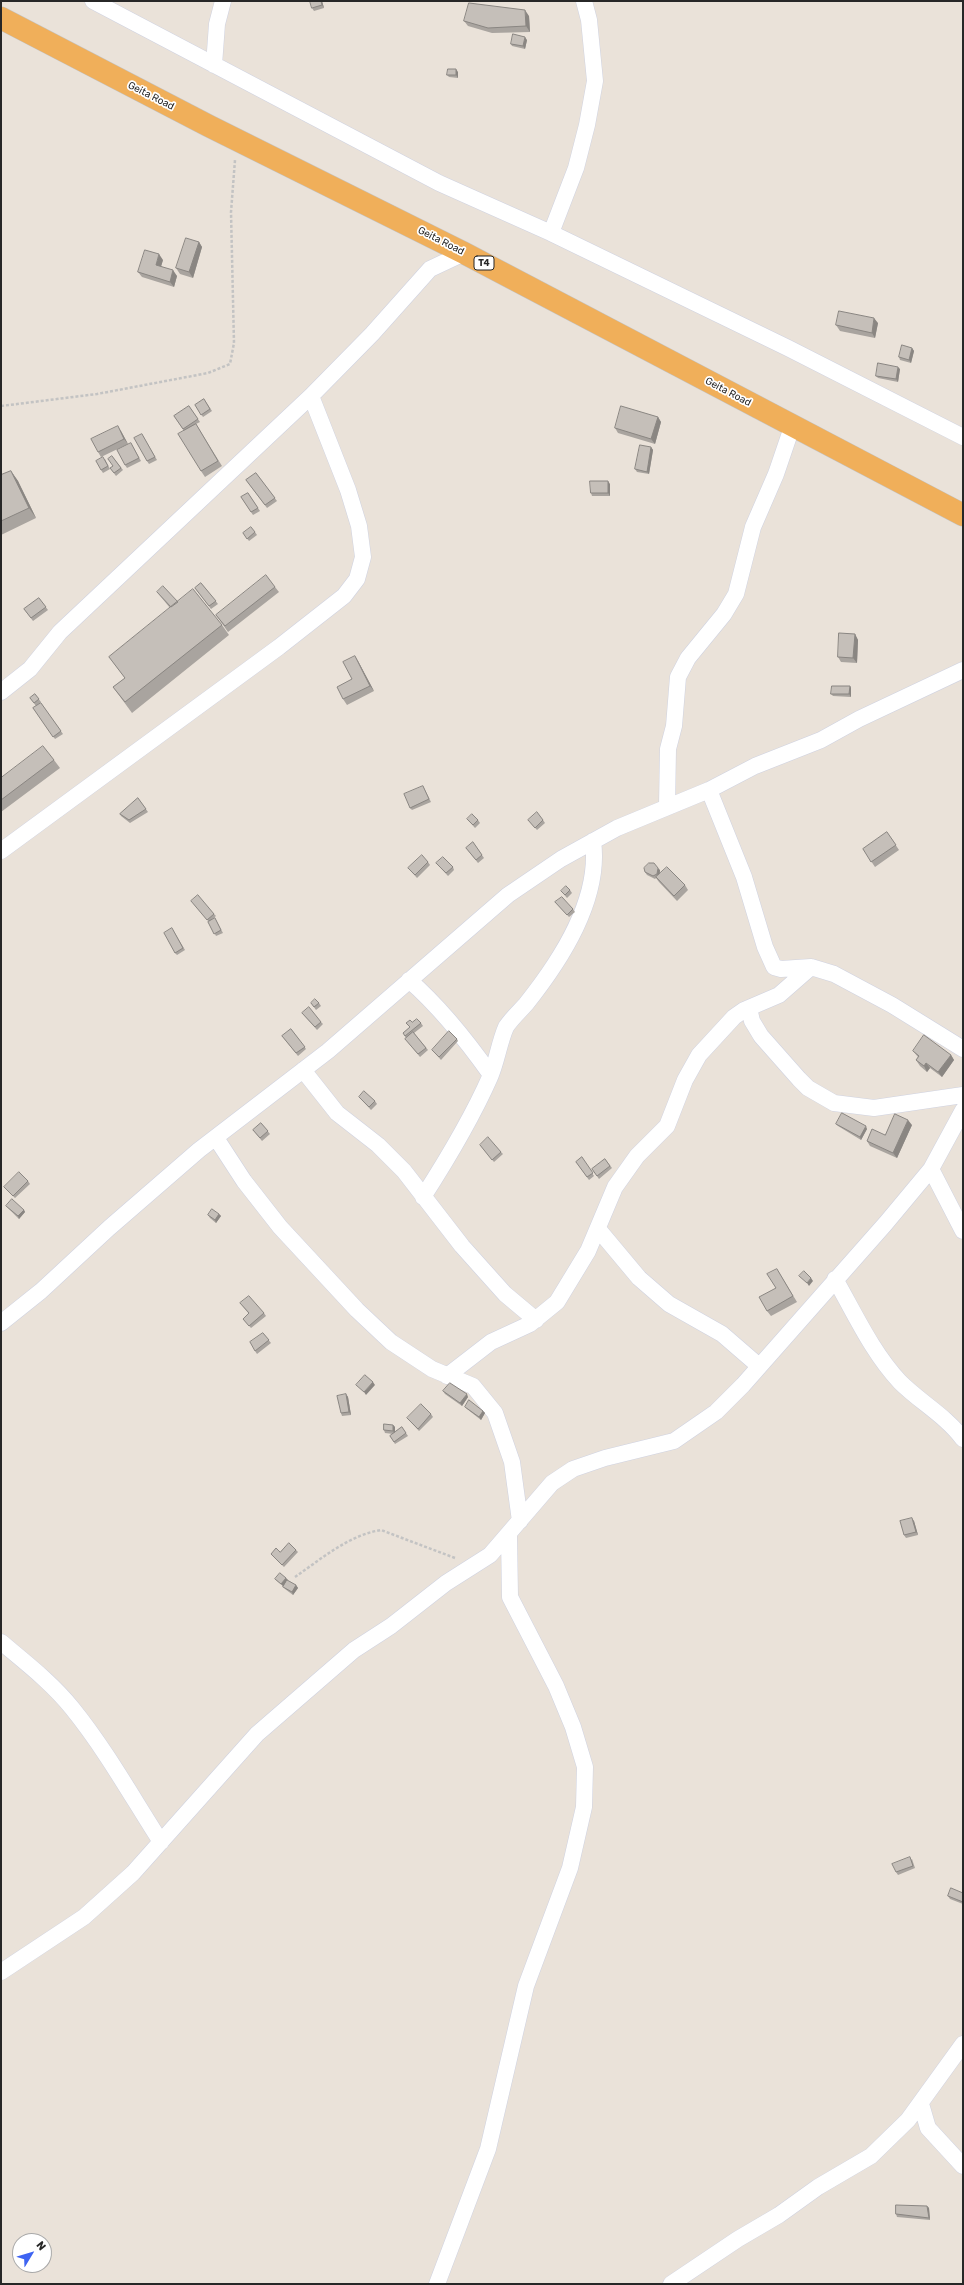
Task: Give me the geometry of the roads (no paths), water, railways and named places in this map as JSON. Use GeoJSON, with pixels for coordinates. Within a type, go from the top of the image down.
{"type":"FeatureCollection","features":[{"type":"Feature","properties":{"kind":"highway","name":"Geita Road"},"geometry":{"type":"LineString","coordinates":[[1,18],[237,140],[464,253],[963,515]]}},
{"type":"Feature","properties":{"kind":"street"},"geometry":{"type":"LineString","coordinates":[[93,1],[439,183],[550,233],[795,351],[963,437]]}},
{"type":"Feature","properties":{"kind":"street"},"geometry":{"type":"LineString","coordinates":[[214,64],[217,24],[223,1]]}},
{"type":"Feature","properties":{"kind":"street"},"geometry":{"type":"LineString","coordinates":[[550,233],[576,168],[587,125],[595,81],[589,20],[584,1]]}},
{"type":"Feature","properties":{"kind":"street"},"geometry":{"type":"LineString","coordinates":[[1,692],[30,669],[60,632],[311,396],[372,334],[430,269],[464,253]]}},
{"type":"Feature","properties":{"kind":"street"},"geometry":{"type":"LineString","coordinates":[[1,851],[279,647],[344,596],[357,579],[363,557],[359,526],[348,490],[311,396]]}},
{"type":"Feature","properties":{"kind":"street"},"geometry":{"type":"LineString","coordinates":[[667,806],[668,749],[674,726],[678,677],[688,658],[724,614],[736,594],[753,527],[776,474],[791,430],[800,430]]}},
{"type":"Feature","properties":{"kind":"street"},"geometry":{"type":"LineString","coordinates":[[1,1323],[41,1291],[109,1228],[216,1138],[328,1051],[508,895],[561,859],[617,828],[667,806],[709,790],[755,766],[821,740],[859,719],[963,670]]}},
{"type":"Feature","properties":{"kind":"street"},"geometry":{"type":"LineString","coordinates":[[709,790],[744,877],[765,947],[774,967],[781,969],[811,967],[834,974],[870,993],[963,1049]]}},
{"type":"Feature","properties":{"kind":"street"},"geometry":{"type":"LineString","coordinates":[[423,1197],[456,1143],[491,1076],[501,1039],[506,1027],[549,972],[579,918],[593,877],[596,861],[593,841]]}},
{"type":"Feature","properties":{"kind":"street"},"geometry":{"type":"LineString","coordinates":[[448,1376],[491,1342],[536,1320],[557,1302],[588,1251],[615,1187],[637,1156],[667,1126],[685,1080],[699,1056],[734,1018],[749,1008],[779,995],[811,967]]}},
{"type":"Feature","properties":{"kind":"street"},"geometry":{"type":"LineString","coordinates":[[409,980],[434,1002],[491,1076]]}},
{"type":"Feature","properties":{"kind":"street"},"geometry":{"type":"LineString","coordinates":[[749,1008],[752,1021],[761,1036],[799,1079],[808,1088],[834,1103],[874,1108],[963,1095]]}},
{"type":"Feature","properties":{"kind":"street"},"geometry":{"type":"LineString","coordinates":[[302,1070],[337,1113],[390,1157],[505,1294],[536,1320]]}},
{"type":"Feature","properties":{"kind":"street"},"geometry":{"type":"LineString","coordinates":[[1,1972],[84,1917],[133,1874],[257,1734],[354,1650],[391,1626],[446,1583],[490,1555],[509,1536],[552,1483],[573,1469],[605,1458],[674,1441],[691,1431],[716,1412],[760,1366],[835,1279],[886,1223],[931,1169],[963,1110]]}},
{"type":"Feature","properties":{"kind":"street"},"geometry":{"type":"LineString","coordinates":[[216,1138],[244,1181],[280,1227],[357,1310],[391,1342],[432,1369],[473,1386],[495,1413],[512,1462],[520,1521]]}},
{"type":"Feature","properties":{"kind":"street"},"geometry":{"type":"LineString","coordinates":[[931,1169],[946,1201],[963,1230]]}},
{"type":"Feature","properties":{"kind":"street"},"geometry":{"type":"LineString","coordinates":[[598,1229],[632,1270],[669,1304],[722,1334],[760,1366]]}},
{"type":"Feature","properties":{"kind":"street"},"geometry":{"type":"LineString","coordinates":[[835,1279],[873,1347],[900,1382],[947,1421],[963,1439]]}},
{"type":"Feature","properties":{"kind":"street"},"geometry":{"type":"LineString","coordinates":[[437,2284],[488,2149],[526,1986],[570,1868],[584,1807],[585,1767],[573,1727],[556,1686],[510,1597],[509,1536]]}},
{"type":"Feature","properties":{"kind":"street"},"geometry":{"type":"LineString","coordinates":[[1,1642],[48,1682],[72,1707],[97,1740],[161,1842]]}},
{"type":"Feature","properties":{"kind":"street"},"geometry":{"type":"LineString","coordinates":[[671,2284],[738,2239],[871,2156],[908,2120],[963,2044]]}},
{"type":"Feature","properties":{"kind":"street"},"geometry":{"type":"LineString","coordinates":[[921,2104],[923,2117],[931,2132],[963,2166]]}}]}
